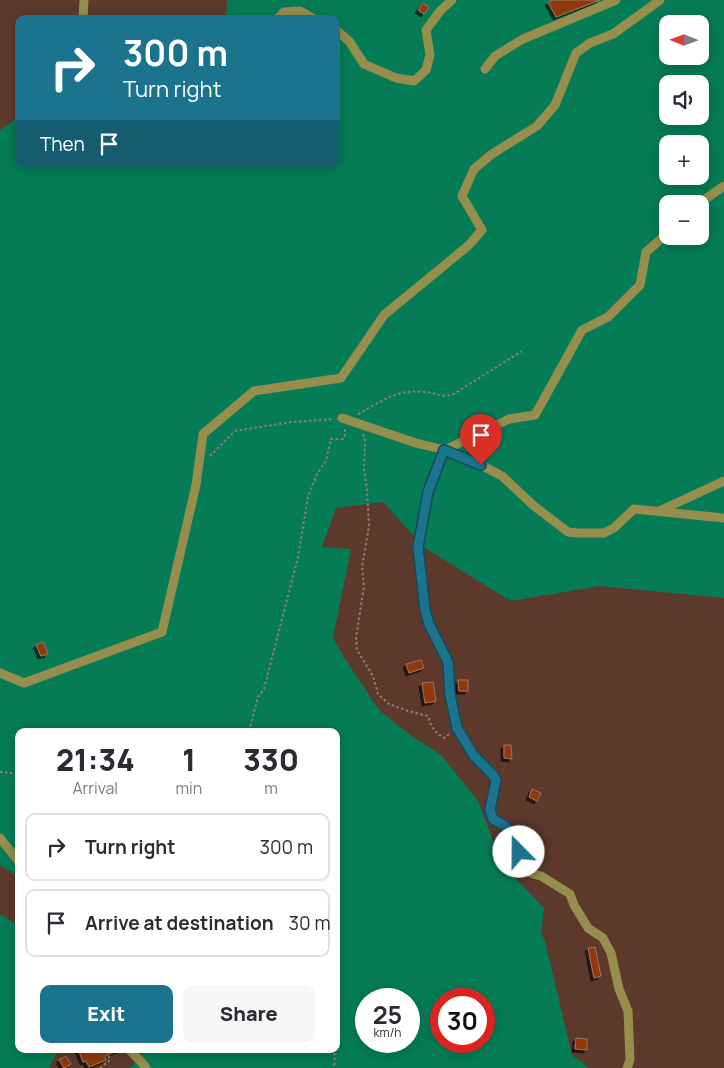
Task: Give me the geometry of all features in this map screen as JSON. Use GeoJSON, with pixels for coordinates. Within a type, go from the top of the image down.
{"type":"FeatureCollection","features":[{"type":"Feature","properties":{"kind":"street"},"geometry":{"type":"LineString","coordinates":[[83,15],[84,0]]}},
{"type":"Feature","properties":{"kind":"street"},"geometry":{"type":"LineString","coordinates":[[340,33],[349,41],[364,64],[396,78],[414,81],[426,70],[430,55],[426,30],[440,11],[452,0]]}},
{"type":"Feature","properties":{"kind":"street"},"geometry":{"type":"LineString","coordinates":[[485,69],[495,56],[523,40],[616,0]]}},
{"type":"Feature","properties":{"kind":"street"},"geometry":{"type":"LineString","coordinates":[[0,673],[24,683],[162,632],[196,485],[203,434],[254,391],[341,378],[384,315],[469,245],[482,230],[462,196],[474,169],[492,154],[537,126],[555,105],[576,53],[590,42],[613,34],[660,0]]}},
{"type":"Feature","properties":{"kind":"street"},"geometry":{"type":"LineString","coordinates":[[281,15],[284,12],[300,11],[307,15]]}},
{"type":"Feature","properties":{"kind":"street"},"geometry":{"type":"LineString","coordinates":[[709,196],[724,186]]}},
{"type":"Feature","properties":{"kind":"street"},"geometry":{"type":"LineString","coordinates":[[627,1068],[630,1060],[628,1011],[619,989],[611,953],[603,938],[588,928],[574,905],[570,894],[542,876],[518,867],[519,852],[515,836],[509,829],[493,819],[490,810],[496,780],[474,756],[457,728],[450,695],[448,662],[429,624],[425,610],[418,547],[428,492],[444,450],[509,419],[535,415],[582,330],[608,317],[640,285],[646,252],[659,241]]}},
{"type":"Feature","properties":{"kind":"street"},"geometry":{"type":"LineString","coordinates":[[342,418],[416,443],[444,450],[481,465],[502,476],[534,506],[568,532],[578,534],[604,532],[614,528],[634,509],[724,518]]}},
{"type":"Feature","properties":{"kind":"street"},"geometry":{"type":"LineString","coordinates":[[659,512],[724,481]]}},
{"type":"Feature","properties":{"kind":"street"},"geometry":{"type":"LineString","coordinates":[[0,838],[15,857]]}},
{"type":"Feature","properties":{"kind":"street"},"geometry":{"type":"LineString","coordinates":[[132,1053],[146,1068]]}},
{"type":"Feature","properties":{"kind":"path"},"geometry":{"type":"LineString","coordinates":[[210,456],[235,430],[292,422],[342,418],[359,414],[387,397],[400,393],[425,392],[441,397],[452,395],[522,351]]}},
{"type":"Feature","properties":{"kind":"path"},"geometry":{"type":"LineString","coordinates":[[251,728],[258,697],[264,689],[298,557],[308,497],[317,474],[326,461],[331,439],[342,439],[345,435],[342,418]]}},
{"type":"Feature","properties":{"kind":"path"},"geometry":{"type":"LineString","coordinates":[[363,432],[369,526],[362,567],[364,586],[356,638],[357,650],[374,676],[378,694],[389,704],[428,716],[435,732],[444,738],[450,734]]}},
{"type":"Feature","properties":{"kind":"path"},"geometry":{"type":"LineString","coordinates":[[0,772],[15,774]]}},
{"type":"Feature","properties":{"kind":"path"},"geometry":{"type":"LineString","coordinates":[[100,1068],[110,1060],[107,1053]]}},
{"type":"Feature","properties":{"kind":"path"},"geometry":{"type":"LineString","coordinates":[[333,1053],[335,1056],[334,1068]]}},
{"type":"Feature","properties":{"kind":"green space"},"geometry":{"type":"Polygon","coordinates":[[[724,0],[724,598],[600,586],[511,601],[425,548],[383,502],[336,508],[322,547],[351,549],[333,638],[347,662],[379,710],[413,737],[441,755],[478,801],[496,848],[508,871],[544,908],[541,933],[545,941],[572,1055],[589,1068],[130,1068],[143,1053],[340,1053],[340,728],[15,728],[15,874],[0,865],[0,130],[15,120],[15,167],[340,167],[340,15],[226,15],[227,1],[724,0]]]}},
{"type":"Feature","properties":{"kind":"green space"},"geometry":{"type":"Polygon","coordinates":[[[0,914],[15,923],[15,1053],[57,1053],[49,1068],[0,1068],[0,914]]]}},
{"type":"Feature","properties":{"kind":"building"},"geometry":{"type":"Polygon","coordinates":[[[553,0],[600,0],[556,17],[548,2],[553,0]]]}},
{"type":"Feature","properties":{"kind":"building"},"geometry":{"type":"Polygon","coordinates":[[[423,3],[429,7],[424,14],[418,10],[423,3]]]}},
{"type":"Feature","properties":{"kind":"building"},"geometry":{"type":"Polygon","coordinates":[[[43,642],[48,654],[41,656],[36,645],[43,642]]]}},
{"type":"Feature","properties":{"kind":"building"},"geometry":{"type":"Polygon","coordinates":[[[421,660],[424,668],[409,673],[406,664],[421,660]]]}},
{"type":"Feature","properties":{"kind":"building"},"geometry":{"type":"Polygon","coordinates":[[[458,680],[468,680],[468,691],[459,691],[458,680]]]}},
{"type":"Feature","properties":{"kind":"building"},"geometry":{"type":"Polygon","coordinates":[[[433,682],[436,701],[425,703],[422,683],[433,682]]]}},
{"type":"Feature","properties":{"kind":"building"},"geometry":{"type":"Polygon","coordinates":[[[504,745],[511,745],[512,759],[504,758],[504,745]]]}},
{"type":"Feature","properties":{"kind":"building"},"geometry":{"type":"Polygon","coordinates":[[[532,789],[541,793],[537,801],[529,797],[532,789]]]}},
{"type":"Feature","properties":{"kind":"building"},"geometry":{"type":"Polygon","coordinates":[[[595,947],[601,976],[594,978],[588,948],[595,947]]]}},
{"type":"Feature","properties":{"kind":"building"},"geometry":{"type":"Polygon","coordinates":[[[576,1038],[587,1039],[587,1050],[575,1049],[576,1038]]]}},
{"type":"Feature","properties":{"kind":"building"},"geometry":{"type":"Polygon","coordinates":[[[80,1053],[112,1053],[105,1056],[106,1060],[89,1067],[86,1061],[83,1062],[80,1053]]]}},
{"type":"Feature","properties":{"kind":"building"},"geometry":{"type":"Polygon","coordinates":[[[66,1056],[71,1064],[64,1068],[59,1060],[66,1056]]]}},
{"type":"Feature","properties":{"kind":"route"},"geometry":{"type":"LineString","coordinates":[[481,465],[444,450],[428,492],[418,547],[425,610],[429,624],[448,662],[453,716],[457,728],[474,756],[496,780],[490,810],[493,819],[509,829],[515,836],[519,852]]}}]}
